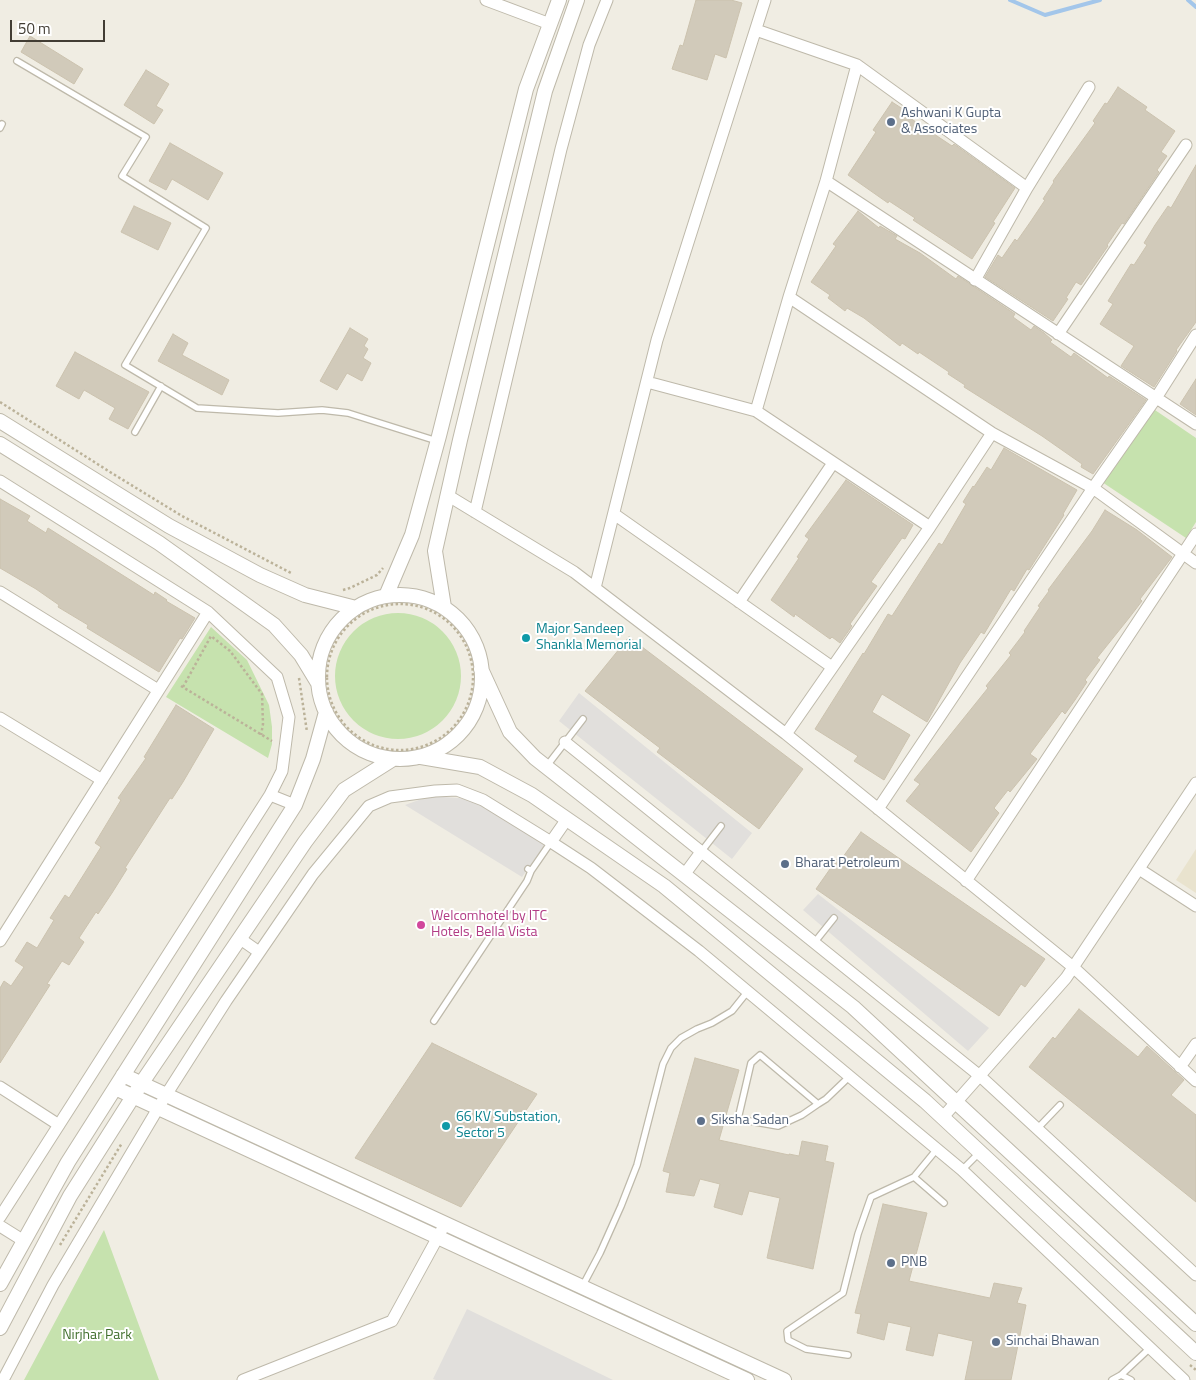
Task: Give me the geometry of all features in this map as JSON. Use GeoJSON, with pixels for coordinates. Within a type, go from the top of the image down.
{"type":"FeatureCollection","features":[{"type":"Feature","properties":{"kind":"street"},"geometry":{"type":"LineString","coordinates":[[486,0],[550,24]]}},
{"type":"Feature","properties":{"kind":"street"},"geometry":{"type":"LineString","coordinates":[[386,596],[412,535],[526,89],[559,0]]}},
{"type":"Feature","properties":{"kind":"street"},"geometry":{"type":"LineString","coordinates":[[444,607],[435,551],[447,495],[546,91],[576,0]]}},
{"type":"Feature","properties":{"kind":"street"},"geometry":{"type":"LineString","coordinates":[[475,512],[561,149],[589,46],[607,0]]}},
{"type":"Feature","properties":{"kind":"street"},"geometry":{"type":"LineString","coordinates":[[595,588],[657,340],[765,0]]}},
{"type":"Feature","properties":{"kind":"street"},"geometry":{"type":"LineString","coordinates":[[756,30],[857,65],[1028,188]]}},
{"type":"Feature","properties":{"kind":"street"},"geometry":{"type":"LineString","coordinates":[[756,412],[789,297],[826,181],[857,65]]}},
{"type":"Feature","properties":{"kind":"street"},"geometry":{"type":"LineString","coordinates":[[975,280],[1089,87]]}},
{"type":"Feature","properties":{"kind":"street"},"geometry":{"type":"LineString","coordinates":[[1058,334],[1186,144]]}},
{"type":"Feature","properties":{"kind":"street"},"geometry":{"type":"LineString","coordinates":[[826,181],[1196,424]]}},
{"type":"Feature","properties":{"kind":"street"},"geometry":{"type":"LineString","coordinates":[[789,297],[992,433],[1093,488],[1196,563]]}},
{"type":"Feature","properties":{"kind":"street"},"geometry":{"type":"LineString","coordinates":[[878,809],[1093,488],[1156,398],[1196,335]]}},
{"type":"Feature","properties":{"kind":"street"},"geometry":{"type":"LineString","coordinates":[[646,382],[756,412],[930,527]]}},
{"type":"Feature","properties":{"kind":"street"},"geometry":{"type":"LineString","coordinates":[[0,421],[169,526],[260,575],[305,595],[356,608]]}},
{"type":"Feature","properties":{"kind":"street"},"geometry":{"type":"LineString","coordinates":[[786,734],[930,527],[992,433]]}},
{"type":"Feature","properties":{"kind":"street"},"geometry":{"type":"LineString","coordinates":[[0,444],[159,542],[274,625],[302,655],[319,684]]}},
{"type":"Feature","properties":{"kind":"street"},"geometry":{"type":"LineString","coordinates":[[739,602],[833,463]]}},
{"type":"Feature","properties":{"kind":"street"},"geometry":{"type":"LineString","coordinates":[[0,481],[208,612],[277,677],[289,716],[282,771],[270,794],[0,1217]]}},
{"type":"Feature","properties":{"kind":"street"},"geometry":{"type":"LineString","coordinates":[[447,495],[574,572],[786,734],[1073,968],[1196,1081]]}},
{"type":"Feature","properties":{"kind":"street"},"geometry":{"type":"LineString","coordinates":[[614,514],[832,667]]}},
{"type":"Feature","properties":{"kind":"street"},"geometry":{"type":"LineString","coordinates":[[966,881],[1196,534]]}},
{"type":"Feature","properties":{"kind":"street"},"geometry":{"type":"LineString","coordinates":[[0,592],[158,690]]}},
{"type":"Feature","properties":{"kind":"street"},"geometry":{"type":"LineString","coordinates":[[422,757],[452,741],[472,718],[482,689],[481,661],[475,642],[460,621],[444,607],[414,596],[386,596],[356,608],[334,630],[327,640],[319,667],[319,684],[326,712],[342,735],[359,748],[376,756],[394,759],[422,757],[480,767],[532,795],[664,886],[943,1117],[1196,1352]]}},
{"type":"Feature","properties":{"kind":"street"},"geometry":{"type":"LineString","coordinates":[[0,941],[208,612]]}},
{"type":"Feature","properties":{"kind":"street"},"geometry":{"type":"LineString","coordinates":[[481,669],[510,732],[536,758],[853,1007],[1196,1324]]}},
{"type":"Feature","properties":{"kind":"street"},"geometry":{"type":"LineString","coordinates":[[0,1284],[68,1162],[295,805],[312,759],[326,712]]}},
{"type":"Feature","properties":{"kind":"street"},"geometry":{"type":"LineString","coordinates":[[0,718],[102,780]]}},
{"type":"Feature","properties":{"kind":"street"},"geometry":{"type":"LineString","coordinates":[[565,742],[980,1076],[1196,1275]]}},
{"type":"Feature","properties":{"kind":"street"},"geometry":{"type":"LineString","coordinates":[[0,1328],[70,1196],[133,1096],[305,842],[344,790],[394,759]]}},
{"type":"Feature","properties":{"kind":"street"},"geometry":{"type":"LineString","coordinates":[[943,1117],[1066,978],[1196,783]]}},
{"type":"Feature","properties":{"kind":"street"},"geometry":{"type":"LineString","coordinates":[[3,1380],[53,1285],[158,1108],[259,952],[313,874],[369,806],[390,797],[457,790],[483,800],[551,842],[614,886],[699,951],[962,1170],[1184,1380]]}},
{"type":"Feature","properties":{"kind":"street"},"geometry":{"type":"LineString","coordinates":[[270,794],[295,805]]}},
{"type":"Feature","properties":{"kind":"street"},"geometry":{"type":"LineString","coordinates":[[551,842],[567,819]]}},
{"type":"Feature","properties":{"kind":"street"},"geometry":{"type":"LineString","coordinates":[[684,875],[701,852]]}},
{"type":"Feature","properties":{"kind":"street"},"geometry":{"type":"LineString","coordinates":[[1139,869],[1196,906]]}},
{"type":"Feature","properties":{"kind":"street"},"geometry":{"type":"LineString","coordinates":[[239,938],[259,952]]}},
{"type":"Feature","properties":{"kind":"street"},"geometry":{"type":"LineString","coordinates":[[1180,1067],[1196,1044]]}},
{"type":"Feature","properties":{"kind":"street"},"geometry":{"type":"LineString","coordinates":[[123,1075],[582,1287],[759,1375],[778,1379]]}},
{"type":"Feature","properties":{"kind":"street"},"geometry":{"type":"LineString","coordinates":[[0,1087],[59,1125]]}},
{"type":"Feature","properties":{"kind":"street"},"geometry":{"type":"LineString","coordinates":[[115,1088],[746,1380]]}},
{"type":"Feature","properties":{"kind":"street"},"geometry":{"type":"LineString","coordinates":[[243,1380],[392,1322],[445,1224]]}},
{"type":"Feature","properties":{"kind":"street"},"geometry":{"type":"LineString","coordinates":[[0,1226],[24,1241]]}},
{"type":"Feature","properties":{"kind":"lane"},"geometry":{"type":"LineString","coordinates":[[17,61],[146,137],[122,176],[206,228],[125,364],[197,408],[278,413],[322,410],[348,413],[437,441]]}},
{"type":"Feature","properties":{"kind":"lane"},"geometry":{"type":"LineString","coordinates":[[135,432],[161,386]]}},
{"type":"Feature","properties":{"kind":"lane"},"geometry":{"type":"LineString","coordinates":[[546,767],[583,719]]}},
{"type":"Feature","properties":{"kind":"lane"},"geometry":{"type":"LineString","coordinates":[[701,852],[721,826]]}},
{"type":"Feature","properties":{"kind":"lane"},"geometry":{"type":"LineString","coordinates":[[434,1021],[528,881],[530,870],[551,842]]}},
{"type":"Feature","properties":{"kind":"lane"},"geometry":{"type":"LineString","coordinates":[[814,943],[834,918]]}},
{"type":"Feature","properties":{"kind":"lane"},"geometry":{"type":"LineString","coordinates":[[582,1287],[622,1206],[637,1165],[664,1064],[671,1048],[681,1038],[697,1028],[712,1023],[732,1011],[748,992]]}},
{"type":"Feature","properties":{"kind":"lane"},"geometry":{"type":"LineString","coordinates":[[818,1104],[760,1055],[751,1063],[738,1118],[778,1126],[818,1104],[826,1099],[850,1076]]}},
{"type":"Feature","properties":{"kind":"lane"},"geometry":{"type":"LineString","coordinates":[[1037,1129],[1060,1105]]}},
{"type":"Feature","properties":{"kind":"lane"},"geometry":{"type":"LineString","coordinates":[[848,1355],[806,1349],[788,1340],[787,1331],[842,1293],[870,1196],[914,1176],[937,1148]]}},
{"type":"Feature","properties":{"kind":"lane"},"geometry":{"type":"LineString","coordinates":[[962,1170],[980,1152]]}},
{"type":"Feature","properties":{"kind":"lane"},"geometry":{"type":"LineString","coordinates":[[914,1176],[944,1203]]}},
{"type":"Feature","properties":{"kind":"lane"},"geometry":{"type":"LineString","coordinates":[[1112,1380],[1121,1375],[1151,1347]]}},
{"type":"Feature","properties":{"kind":"lane"},"geometry":{"type":"LineString","coordinates":[[1121,1375],[1131,1380]]}},
{"type":"Feature","properties":{"kind":"path"},"geometry":{"type":"LineString","coordinates":[[0,402],[182,516],[297,576]]}},
{"type":"Feature","properties":{"kind":"path"},"geometry":{"type":"LineString","coordinates":[[340,591],[350,588],[376,574],[388,562]]}},
{"type":"Feature","properties":{"kind":"path"},"geometry":{"type":"LineString","coordinates":[[406,604],[428,609],[448,621],[463,639],[472,661],[473,684],[467,707],[454,727],[436,741],[410,750],[383,749],[358,737],[339,717],[331,701],[327,683],[328,664],[334,647],[344,631],[361,615],[382,606],[406,604]]}},
{"type":"Feature","properties":{"kind":"path"},"geometry":{"type":"LineString","coordinates":[[261,734],[263,724],[262,694],[230,651],[211,636],[182,687],[272,741]]}},
{"type":"Feature","properties":{"kind":"shaded area"},"geometry":{"type":"Polygon","coordinates":[[[579,693],[752,833],[732,859],[559,721],[579,693]]]}},
{"type":"Feature","properties":{"kind":"shaded area"},"geometry":{"type":"Polygon","coordinates":[[[430,796],[471,799],[546,843],[522,877],[405,805],[430,796]]]}},
{"type":"Feature","properties":{"kind":"shaded area"},"geometry":{"type":"Polygon","coordinates":[[[1196,849],[1196,893],[1176,880],[1196,849]]]}},
{"type":"Feature","properties":{"kind":"shaded area"},"geometry":{"type":"Polygon","coordinates":[[[818,894],[989,1028],[968,1051],[803,910],[818,894]]]}},
{"type":"Feature","properties":{"kind":"shaded area"},"geometry":{"type":"Polygon","coordinates":[[[467,1309],[613,1380],[433,1379],[467,1309]]]}},
{"type":"Feature","properties":{"kind":"green space"},"geometry":{"type":"Polygon","coordinates":[[[1152,408],[1196,438],[1196,522],[1186,538],[1102,482],[1152,408]]]}},
{"type":"Feature","properties":{"kind":"green space"},"geometry":{"type":"Polygon","coordinates":[[[398,613],[422,618],[442,632],[456,652],[461,676],[456,700],[442,720],[422,734],[398,739],[374,734],[354,720],[340,700],[335,676],[340,652],[354,632],[374,618],[398,613]]]}},
{"type":"Feature","properties":{"kind":"green space"},"geometry":{"type":"Polygon","coordinates":[[[211,627],[247,660],[269,705],[272,744],[268,758],[166,697],[211,627]]]}},
{"type":"Feature","properties":{"kind":"green space","name":"Nirjhar Park"},"geometry":{"type":"Polygon","coordinates":[[[104,1230],[159,1380],[24,1380],[104,1230]]]}},
{"type":"Feature","properties":{"kind":"building"},"geometry":{"type":"Polygon","coordinates":[[[696,0],[731,0],[742,3],[726,58],[715,54],[707,80],[672,69],[680,45],[683,46],[696,0]]]}},
{"type":"Feature","properties":{"kind":"building"},"geometry":{"type":"Polygon","coordinates":[[[30,36],[83,69],[74,84],[21,52],[30,36]]]}},
{"type":"Feature","properties":{"kind":"building"},"geometry":{"type":"Polygon","coordinates":[[[146,70],[169,84],[156,106],[163,110],[154,124],[124,105],[146,70]]]}},
{"type":"Feature","properties":{"kind":"building"},"geometry":{"type":"Polygon","coordinates":[[[1118,87],[1147,107],[1145,110],[1175,131],[1161,152],[1167,156],[1157,170],[1159,172],[1081,285],[1076,282],[1066,298],[1068,299],[1053,321],[985,277],[998,255],[1002,258],[1015,239],[1017,241],[1045,200],[1043,199],[1053,181],[1095,123],[1093,121],[1105,103],[1107,104],[1118,87]]]}},
{"type":"Feature","properties":{"kind":"building"},"geometry":{"type":"Polygon","coordinates":[[[892,102],[909,113],[907,116],[952,146],[954,144],[1015,188],[972,259],[913,220],[915,218],[889,201],[888,203],[848,175],[876,132],[873,130],[892,102]]]}},
{"type":"Feature","properties":{"kind":"building"},"geometry":{"type":"Polygon","coordinates":[[[170,143],[223,173],[208,200],[172,179],[166,190],[149,181],[170,143]]]}},
{"type":"Feature","properties":{"kind":"building"},"geometry":{"type":"Polygon","coordinates":[[[1196,165],[1196,322],[1176,350],[1154,387],[1121,366],[1134,346],[1100,324],[1113,304],[1108,301],[1131,264],[1134,265],[1147,245],[1144,243],[1155,225],[1168,206],[1171,208],[1196,165]]]}},
{"type":"Feature","properties":{"kind":"building"},"geometry":{"type":"Polygon","coordinates":[[[134,206],[171,223],[158,250],[121,232],[134,206]]]}},
{"type":"Feature","properties":{"kind":"building"},"geometry":{"type":"Polygon","coordinates":[[[858,211],[879,228],[880,226],[897,236],[895,239],[920,253],[956,279],[958,276],[1015,314],[1013,317],[1031,330],[1034,326],[1052,340],[1050,342],[1071,357],[1074,353],[1108,378],[1109,376],[1146,400],[1093,474],[1081,467],[1082,464],[1042,436],[964,387],[965,385],[948,374],[949,372],[919,352],[918,354],[902,343],[900,346],[864,318],[847,308],[845,311],[828,298],[830,295],[811,282],[836,246],[833,244],[858,211]]]}},
{"type":"Feature","properties":{"kind":"building"},"geometry":{"type":"Polygon","coordinates":[[[350,328],[368,339],[364,346],[368,349],[363,358],[371,363],[362,381],[347,373],[337,390],[320,381],[350,328]]]}},
{"type":"Feature","properties":{"kind":"building"},"geometry":{"type":"Polygon","coordinates":[[[173,334],[188,343],[182,355],[229,380],[222,395],[158,361],[173,334]]]}},
{"type":"Feature","properties":{"kind":"building"},"geometry":{"type":"Polygon","coordinates":[[[75,352],[149,392],[128,429],[109,419],[115,408],[84,390],[79,399],[56,386],[75,352]]]}},
{"type":"Feature","properties":{"kind":"building"},"geometry":{"type":"Polygon","coordinates":[[[1196,379],[1196,415],[1180,404],[1196,379]]]}},
{"type":"Feature","properties":{"kind":"building"},"geometry":{"type":"Polygon","coordinates":[[[1004,448],[1077,490],[1064,515],[1029,570],[1027,569],[1014,591],[1011,589],[984,634],[981,632],[960,663],[927,722],[882,694],[872,712],[910,735],[884,780],[854,761],[858,756],[815,729],[888,614],[892,616],[939,543],[942,545],[966,504],[963,502],[973,486],[987,467],[991,470],[1004,448]]]}},
{"type":"Feature","properties":{"kind":"building"},"geometry":{"type":"Polygon","coordinates":[[[846,480],[913,525],[905,539],[902,538],[871,582],[877,586],[850,624],[852,626],[840,643],[832,637],[830,639],[795,614],[794,617],[771,600],[799,558],[797,557],[809,539],[805,536],[846,480]]]}},
{"type":"Feature","properties":{"kind":"building"},"geometry":{"type":"Polygon","coordinates":[[[0,499],[30,516],[27,521],[46,533],[48,528],[154,595],[155,592],[166,601],[195,618],[159,672],[87,628],[88,625],[58,607],[59,605],[36,589],[0,568],[0,499]]]}},
{"type":"Feature","properties":{"kind":"building"},"geometry":{"type":"Polygon","coordinates":[[[1105,510],[1137,530],[1172,557],[1140,599],[1142,601],[1097,658],[1100,660],[1085,680],[1087,682],[1065,714],[1062,711],[1030,754],[1037,759],[994,808],[999,813],[971,852],[906,801],[920,784],[914,780],[988,688],[986,686],[1011,655],[1009,653],[1025,632],[1048,590],[1092,531],[1105,510]]]}},
{"type":"Feature","properties":{"kind":"building"},"geometry":{"type":"Polygon","coordinates":[[[629,637],[803,769],[759,829],[657,752],[660,748],[585,691],[629,637]]]}},
{"type":"Feature","properties":{"kind":"building"},"geometry":{"type":"Polygon","coordinates":[[[176,705],[214,729],[183,782],[172,799],[170,798],[125,868],[127,869],[112,893],[98,914],[96,912],[79,938],[84,942],[69,965],[62,961],[47,984],[50,985],[0,1063],[0,988],[4,981],[11,986],[24,967],[15,961],[27,942],[37,948],[54,920],[50,918],[65,895],[69,898],[101,847],[95,843],[121,800],[118,798],[146,758],[144,757],[176,705]]]}},
{"type":"Feature","properties":{"kind":"building"},"geometry":{"type":"Polygon","coordinates":[[[861,832],[1045,959],[1025,987],[1021,984],[999,1016],[816,889],[837,859],[840,861],[861,832]]]}},
{"type":"Feature","properties":{"kind":"building"},"geometry":{"type":"Polygon","coordinates":[[[1079,1009],[1138,1057],[1147,1046],[1184,1080],[1171,1095],[1196,1115],[1196,1202],[1029,1067],[1079,1009]]]}},
{"type":"Feature","properties":{"kind":"building","name":"66 KV Substation, Sector 5"},"geometry":{"type":"Polygon","coordinates":[[[432,1043],[537,1094],[461,1207],[355,1158],[432,1043]]]}},
{"type":"Feature","properties":{"kind":"building"},"geometry":{"type":"Polygon","coordinates":[[[695,1058],[739,1070],[719,1140],[799,1156],[802,1141],[828,1146],[825,1161],[834,1163],[813,1269],[767,1258],[780,1198],[749,1191],[742,1215],[714,1207],[720,1184],[700,1179],[694,1196],[666,1192],[670,1173],[663,1171],[695,1058]]]}},
{"type":"Feature","properties":{"kind":"building"},"geometry":{"type":"Polygon","coordinates":[[[883,1204],[927,1213],[909,1281],[990,1298],[994,1283],[1022,1288],[1017,1303],[1026,1305],[1011,1380],[965,1380],[973,1341],[938,1333],[933,1356],[906,1350],[911,1327],[888,1322],[884,1340],[857,1333],[861,1314],[855,1313],[883,1204]]]}},
{"type":"Feature","properties":{"kind":"waterway"},"geometry":{"type":"LineString","coordinates":[[1010,0],[1045,15],[1100,0]]}},
{"type":"Feature","properties":{"kind":"waterway"},"geometry":{"type":"LineString","coordinates":[[1188,0],[1196,7]]}},
{"type":"Feature","properties":{"kind":"place","name":"Ashwani K Gupta & Associates"},"geometry":{"type":"Point","coordinates":[891,122]}},
{"type":"Feature","properties":{"kind":"place","name":"Major Sandeep Shankla Memorial"},"geometry":{"type":"Point","coordinates":[526,638]}},
{"type":"Feature","properties":{"kind":"place","name":"Bharat Petroleum"},"geometry":{"type":"Point","coordinates":[785,864]}},
{"type":"Feature","properties":{"kind":"place","name":"Welcomhotel by ITC Hotels, Bella Vista"},"geometry":{"type":"Point","coordinates":[421,925]}},
{"type":"Feature","properties":{"kind":"place","name":"Siksha Sadan"},"geometry":{"type":"Point","coordinates":[701,1121]}},
{"type":"Feature","properties":{"kind":"place","name":"66 KV Substation, Sector 5"},"geometry":{"type":"Point","coordinates":[446,1126]}},
{"type":"Feature","properties":{"kind":"place","name":"PNB"},"geometry":{"type":"Point","coordinates":[891,1263]}},
{"type":"Feature","properties":{"kind":"place","name":"Sinchai Bhawan"},"geometry":{"type":"Point","coordinates":[996,1342]}}]}
